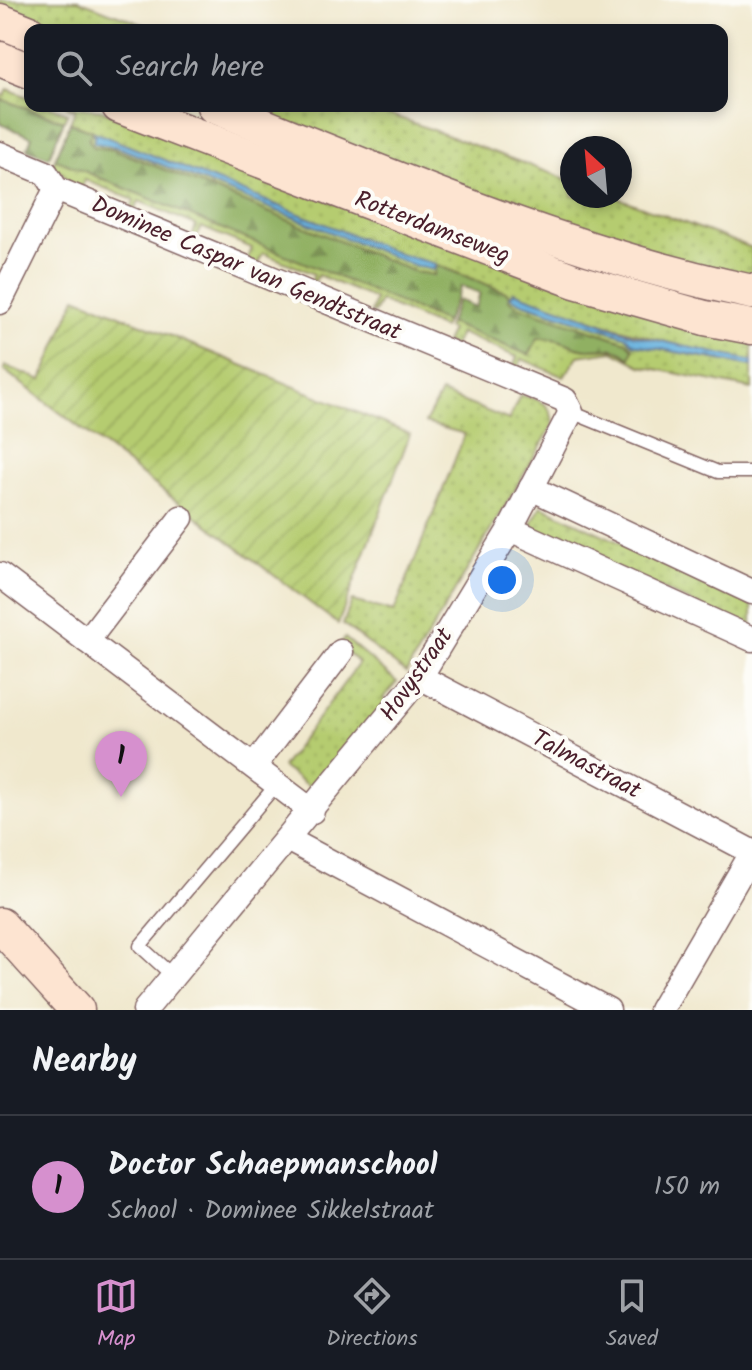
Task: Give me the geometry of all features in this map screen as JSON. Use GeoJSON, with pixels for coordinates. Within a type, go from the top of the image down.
{"type":"FeatureCollection","features":[{"type":"Feature","properties":{"kind":"main road"},"geometry":{"type":"LineString","coordinates":[[0,21],[24,31]]}},
{"type":"Feature","properties":{"kind":"main road"},"geometry":{"type":"LineString","coordinates":[[0,59],[24,69]]}},
{"type":"Feature","properties":{"kind":"main road","name":"Rotterdamseweg"},"geometry":{"type":"LineString","coordinates":[[135,112],[575,281],[705,318],[752,327]]}},
{"type":"Feature","properties":{"kind":"main road","name":"Rotterdamseweg"},"geometry":{"type":"LineString","coordinates":[[229,112],[515,223],[655,269],[752,292]]}},
{"type":"Feature","properties":{"kind":"main road"},"geometry":{"type":"LineString","coordinates":[[0,925],[77,1010]]}},
{"type":"Feature","properties":{"kind":"street","name":"Dominee Caspar van Gendtstraat"},"geometry":{"type":"LineString","coordinates":[[0,154],[46,173],[56,189],[565,400],[571,412]]}},
{"type":"Feature","properties":{"kind":"street"},"geometry":{"type":"LineString","coordinates":[[0,302],[56,189]]}},
{"type":"Feature","properties":{"kind":"street","name":"Hovystraat"},"geometry":{"type":"LineString","coordinates":[[157,1007],[175,978],[420,677],[510,529],[571,412]]}},
{"type":"Feature","properties":{"kind":"street"},"geometry":{"type":"LineString","coordinates":[[531,488],[752,592]]}},
{"type":"Feature","properties":{"kind":"street"},"geometry":{"type":"LineString","coordinates":[[87,641],[181,518]]}},
{"type":"Feature","properties":{"kind":"street"},"geometry":{"type":"LineString","coordinates":[[510,529],[752,639]]}},
{"type":"Feature","properties":{"kind":"street"},"geometry":{"type":"LineString","coordinates":[[0,575],[312,811]]}},
{"type":"Feature","properties":{"kind":"street"},"geometry":{"type":"LineString","coordinates":[[254,766],[341,652]]}},
{"type":"Feature","properties":{"kind":"street","name":"Talmastraat"},"geometry":{"type":"LineString","coordinates":[[420,677],[752,853]]}},
{"type":"Feature","properties":{"kind":"street"},"geometry":{"type":"LineString","coordinates":[[289,840],[608,1010]]}},
{"type":"Feature","properties":{"kind":"street"},"geometry":{"type":"LineString","coordinates":[[661,1010],[752,853]]}},
{"type":"Feature","properties":{"kind":"lane"},"geometry":{"type":"LineString","coordinates":[[571,412],[718,472],[752,472]]}},
{"type":"Feature","properties":{"kind":"lane"},"geometry":{"type":"LineString","coordinates":[[175,978],[140,946],[276,785]]}},
{"type":"Feature","properties":{"kind":"green space"},"geometry":{"type":"Polygon","coordinates":[[[0,0],[78,0],[142,24],[32,24],[0,11],[0,0]]]}},
{"type":"Feature","properties":{"kind":"green space"},"geometry":{"type":"Polygon","coordinates":[[[8,89],[24,96],[24,107],[0,99],[0,94],[5,96],[8,89]]]}},
{"type":"Feature","properties":{"kind":"green space"},"geometry":{"type":"Polygon","coordinates":[[[0,99],[24,107],[24,112],[38,112],[64,121],[49,157],[27,149],[32,137],[0,124],[0,99]]]}},
{"type":"Feature","properties":{"kind":"green space"},"geometry":{"type":"Polygon","coordinates":[[[38,112],[64,112],[67,113],[64,121],[38,112]]]}},
{"type":"Feature","properties":{"kind":"green space"},"geometry":{"type":"Polygon","coordinates":[[[74,112],[106,112],[398,228],[752,338],[752,361],[631,332],[514,292],[522,303],[629,337],[633,344],[752,366],[752,389],[641,366],[613,351],[578,356],[564,377],[522,359],[516,372],[512,370],[517,357],[460,333],[454,346],[445,343],[451,330],[447,328],[449,323],[529,355],[538,338],[554,339],[587,349],[614,349],[629,358],[633,348],[520,307],[509,300],[508,293],[437,265],[434,275],[415,272],[113,149],[94,147],[88,139],[92,130],[70,123],[74,112]],[[94,132],[95,143],[117,147],[415,266],[435,264],[402,255],[94,132]]]}},
{"type":"Feature","properties":{"kind":"green space"},"geometry":{"type":"Polygon","coordinates":[[[254,112],[383,112],[560,177],[560,208],[632,208],[632,203],[752,248],[752,280],[633,253],[254,112]]]}},
{"type":"Feature","properties":{"kind":"green space"},"geometry":{"type":"Polygon","coordinates":[[[70,123],[93,131],[88,139],[94,147],[116,150],[415,272],[434,275],[436,265],[508,293],[509,300],[520,307],[627,342],[633,348],[630,358],[615,349],[588,349],[547,338],[538,338],[529,355],[449,323],[458,300],[476,307],[480,293],[461,286],[446,322],[55,159],[70,123]]]}},
{"type":"Feature","properties":{"kind":"green space"},"geometry":{"type":"Polygon","coordinates":[[[55,159],[446,322],[443,328],[380,301],[374,313],[371,312],[375,299],[318,275],[312,288],[309,287],[314,274],[263,253],[257,265],[247,261],[252,248],[201,227],[195,240],[192,238],[196,225],[139,201],[133,214],[130,213],[134,200],[85,180],[80,191],[70,187],[64,174],[51,167],[55,159]]]}},
{"type":"Feature","properties":{"kind":"green space"},"geometry":{"type":"Polygon","coordinates":[[[76,297],[410,434],[338,624],[4,370],[5,366],[42,380],[76,297]]]}},
{"type":"Feature","properties":{"kind":"green space"},"geometry":{"type":"Polygon","coordinates":[[[441,393],[509,420],[520,395],[544,403],[550,411],[553,425],[406,673],[343,624],[352,601],[394,612],[465,434],[425,423],[441,393]]]}},
{"type":"Feature","properties":{"kind":"green space"},"geometry":{"type":"Polygon","coordinates":[[[541,506],[752,604],[752,630],[537,532],[532,523],[541,506]]]}},
{"type":"Feature","properties":{"kind":"green space"},"geometry":{"type":"Polygon","coordinates":[[[345,638],[397,682],[383,698],[386,703],[315,791],[282,767],[359,663],[339,646],[345,638]]]}},
{"type":"Feature","properties":{"kind":"water"},"geometry":{"type":"Polygon","coordinates":[[[94,132],[402,255],[436,264],[434,270],[415,266],[117,147],[94,143],[94,132]]]}},
{"type":"Feature","properties":{"kind":"water"},"geometry":{"type":"Polygon","coordinates":[[[514,292],[634,335],[752,361],[752,366],[633,344],[628,337],[522,303],[510,297],[514,292]]]}},
{"type":"Feature","properties":{"kind":"place","name":"Doctor Schaepmanschool"},"geometry":{"type":"Point","coordinates":[121,797]}}]}
